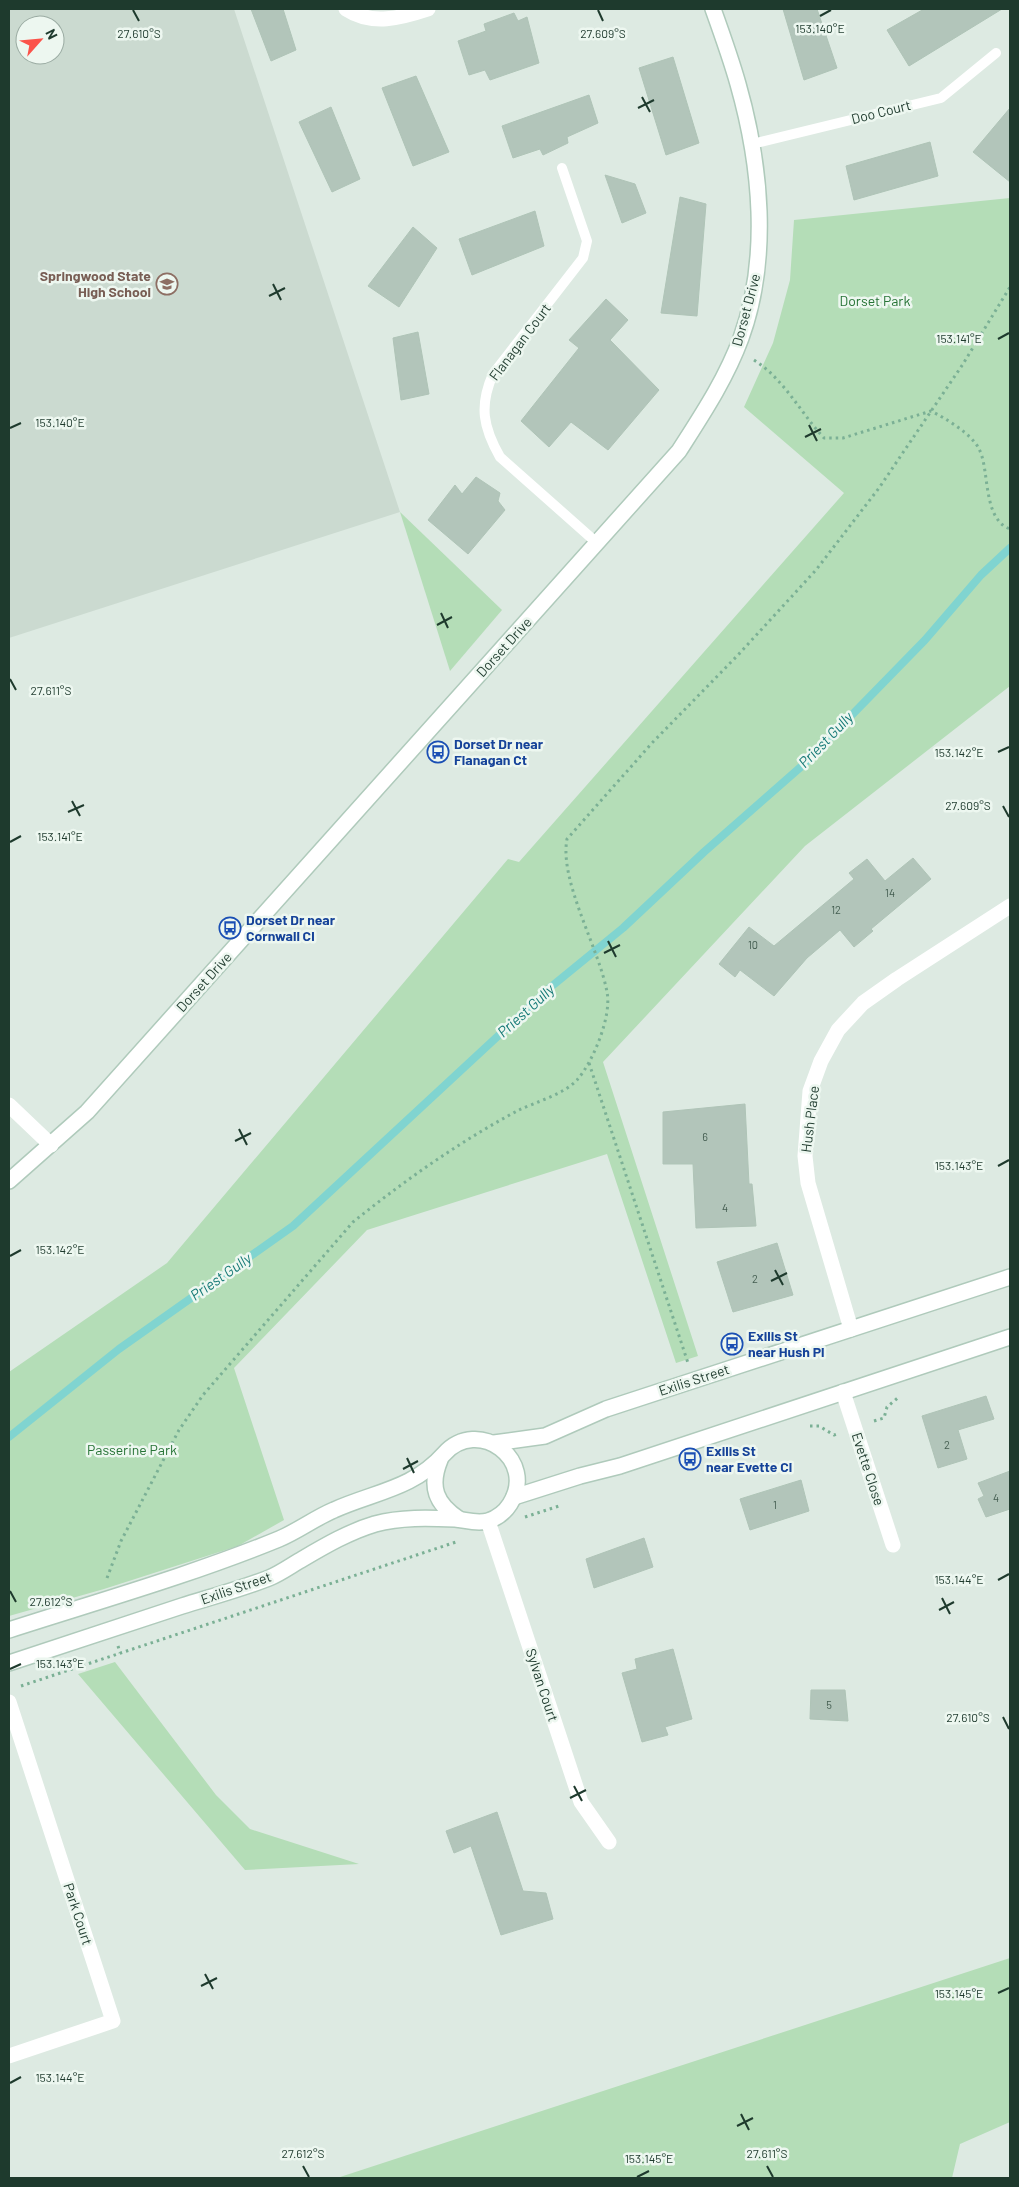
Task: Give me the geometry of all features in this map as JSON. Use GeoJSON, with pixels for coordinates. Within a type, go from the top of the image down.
{"type":"FeatureCollection","features":[{"type":"Feature","properties":{"kind":"street"},"geometry":{"type":"LineString","coordinates":[[346,9],[354,14],[380,20],[403,17],[428,9]]}},
{"type":"Feature","properties":{"kind":"street","name":"Dorset Drive"},"geometry":{"type":"LineString","coordinates":[[9,1181],[51,1145],[94,1104],[679,451],[716,393],[741,338],[757,272],[758,197],[752,144],[738,85],[713,9]]}},
{"type":"Feature","properties":{"kind":"street","name":"Hush Place"},"geometry":{"type":"LineString","coordinates":[[851,1329],[808,1183],[805,1156],[810,1091],[821,1061],[838,1030],[863,1003],[897,978],[1010,906]]}},
{"type":"Feature","properties":{"kind":"street"},"geometry":{"type":"LineString","coordinates":[[9,1105],[51,1145]]}},
{"type":"Feature","properties":{"kind":"street","name":"Exilis Street"},"geometry":{"type":"LineString","coordinates":[[9,1630],[240,1555],[283,1538],[334,1510],[385,1493],[423,1475],[453,1446],[470,1439],[494,1443],[545,1436],[606,1409],[1010,1277]]}},
{"type":"Feature","properties":{"kind":"street"},"geometry":{"type":"LineString","coordinates":[[514,1497],[580,1476],[620,1466],[1010,1337]]}},
{"type":"Feature","properties":{"kind":"street","name":"Evette Close"},"geometry":{"type":"LineString","coordinates":[[843,1392],[893,1546]]}},
{"type":"Feature","properties":{"kind":"street"},"geometry":{"type":"LineString","coordinates":[[488,1521],[504,1512],[514,1497],[517,1484],[512,1460],[504,1450],[494,1443]]}},
{"type":"Feature","properties":{"kind":"street"},"geometry":{"type":"LineString","coordinates":[[440,1458],[435,1472],[434,1486],[443,1506],[459,1519]]}},
{"type":"Feature","properties":{"kind":"street","name":"Exilis Street"},"geometry":{"type":"LineString","coordinates":[[9,1663],[271,1578],[332,1542],[375,1524],[408,1518],[459,1519],[473,1523],[488,1521]]}},
{"type":"Feature","properties":{"kind":"street","name":"Sylvan Court"},"geometry":{"type":"LineString","coordinates":[[488,1521],[581,1802],[608,1842]]}},
{"type":"Feature","properties":{"kind":"street","name":"Park Court"},"geometry":{"type":"LineString","coordinates":[[9,1702],[113,2021],[9,2056]]}},
{"type":"Feature","properties":{"kind":"lane","name":"Doo Court"},"geometry":{"type":"LineString","coordinates":[[752,144],[942,98],[996,53]]}},
{"type":"Feature","properties":{"kind":"lane","name":"Flanagan Court"},"geometry":{"type":"LineString","coordinates":[[562,168],[587,241],[583,258],[493,374],[485,392],[484,414],[491,441],[500,457],[597,543]]}},
{"type":"Feature","properties":{"kind":"path"},"geometry":{"type":"LineString","coordinates":[[103,1599],[109,1570],[121,1541],[179,1430],[203,1395],[353,1222],[383,1198],[447,1154],[518,1111],[550,1097],[576,1081],[594,1054],[604,1026],[608,995],[602,968],[568,874],[565,850],[568,839],[652,743],[738,655],[816,570],[879,488],[963,364],[1010,287]]}},
{"type":"Feature","properties":{"kind":"path"},"geometry":{"type":"LineString","coordinates":[[736,348],[764,366],[790,391],[810,423],[824,438],[843,438],[931,411],[954,422],[979,448],[989,497],[997,518],[1008,528]]}},
{"type":"Feature","properties":{"kind":"path"},"geometry":{"type":"LineString","coordinates":[[589,1062],[693,1380]]}},
{"type":"Feature","properties":{"kind":"shaded area","name":"Springwood State High School"},"geometry":{"type":"Polygon","coordinates":[[[9,9],[234,9],[400,512],[9,638],[9,9]]]}},
{"type":"Feature","properties":{"kind":"green space","name":"Passerine Park"},"geometry":{"type":"Polygon","coordinates":[[[1010,198],[1010,686],[805,846],[603,1062],[698,1356],[676,1363],[607,1154],[367,1230],[234,1368],[284,1520],[238,1546],[104,1589],[9,1616],[9,1372],[167,1263],[508,859],[519,862],[844,493],[744,407],[773,343],[790,280],[794,220],[1010,198]]]}},
{"type":"Feature","properties":{"kind":"green space"},"geometry":{"type":"Polygon","coordinates":[[[400,512],[502,610],[450,671],[400,512]]]}},
{"type":"Feature","properties":{"kind":"green space"},"geometry":{"type":"Polygon","coordinates":[[[115,1662],[216,1795],[250,1829],[359,1864],[245,1870],[78,1674],[115,1662]]]}},
{"type":"Feature","properties":{"kind":"green space"},"geometry":{"type":"Polygon","coordinates":[[[1010,1958],[1010,2122],[960,2144],[952,2178],[337,2178],[1010,1958]]]}},
{"type":"Feature","properties":{"kind":"building"},"geometry":{"type":"Polygon","coordinates":[[[251,9],[283,9],[296,50],[271,61],[251,9]]]}},
{"type":"Feature","properties":{"kind":"building"},"geometry":{"type":"Polygon","coordinates":[[[783,9],[817,9],[837,68],[804,80],[783,9]]]}},
{"type":"Feature","properties":{"kind":"building"},"geometry":{"type":"Polygon","coordinates":[[[924,9],[1002,9],[909,66],[887,30],[924,9]]]}},
{"type":"Feature","properties":{"kind":"building"},"geometry":{"type":"Polygon","coordinates":[[[514,13],[518,21],[527,17],[539,63],[490,80],[485,70],[469,75],[458,41],[486,31],[484,24],[514,13]]]}},
{"type":"Feature","properties":{"kind":"building"},"geometry":{"type":"Polygon","coordinates":[[[673,57],[699,143],[666,155],[639,68],[673,57]]]}},
{"type":"Feature","properties":{"kind":"building"},"geometry":{"type":"Polygon","coordinates":[[[416,76],[449,152],[413,166],[382,88],[416,76]]]}},
{"type":"Feature","properties":{"kind":"building"},"geometry":{"type":"Polygon","coordinates":[[[589,95],[598,123],[567,137],[568,143],[543,155],[540,149],[513,158],[502,126],[589,95]]]}},
{"type":"Feature","properties":{"kind":"building"},"geometry":{"type":"Polygon","coordinates":[[[331,107],[360,179],[332,192],[299,122],[331,107]]]}},
{"type":"Feature","properties":{"kind":"building"},"geometry":{"type":"Polygon","coordinates":[[[1010,108],[1010,182],[973,152],[1010,108]]]}},
{"type":"Feature","properties":{"kind":"building"},"geometry":{"type":"Polygon","coordinates":[[[930,142],[938,176],[854,200],[846,166],[930,142]]]}},
{"type":"Feature","properties":{"kind":"building"},"geometry":{"type":"Polygon","coordinates":[[[605,175],[635,184],[646,213],[622,223],[605,175]]]}},
{"type":"Feature","properties":{"kind":"building"},"geometry":{"type":"Polygon","coordinates":[[[680,197],[706,204],[697,316],[661,313],[680,197]]]}},
{"type":"Feature","properties":{"kind":"building"},"geometry":{"type":"Polygon","coordinates":[[[535,211],[544,246],[472,275],[459,239],[535,211]]]}},
{"type":"Feature","properties":{"kind":"building"},"geometry":{"type":"Polygon","coordinates":[[[413,227],[437,248],[399,307],[368,286],[413,227]]]}},
{"type":"Feature","properties":{"kind":"building"},"geometry":{"type":"Polygon","coordinates":[[[606,299],[628,320],[610,340],[659,390],[608,450],[571,422],[549,447],[521,421],[579,348],[569,340],[606,299]]]}},
{"type":"Feature","properties":{"kind":"building"},"geometry":{"type":"Polygon","coordinates":[[[418,332],[429,394],[401,400],[393,338],[418,332]]]}},
{"type":"Feature","properties":{"kind":"building"},"geometry":{"type":"Polygon","coordinates":[[[476,477],[500,493],[498,501],[505,510],[468,554],[428,520],[455,485],[462,494],[476,477]]]}},
{"type":"Feature","properties":{"kind":"building"},"geometry":{"type":"Polygon","coordinates":[[[913,858],[931,879],[871,929],[873,931],[854,947],[840,930],[807,958],[774,996],[740,970],[735,977],[719,964],[749,927],[774,946],[854,879],[849,873],[867,859],[885,881],[913,858]]]}},
{"type":"Feature","properties":{"kind":"building"},"geometry":{"type":"Polygon","coordinates":[[[745,1104],[749,1184],[752,1184],[756,1226],[696,1228],[693,1164],[663,1164],[663,1112],[745,1104]]]}},
{"type":"Feature","properties":{"kind":"building"},"geometry":{"type":"Polygon","coordinates":[[[777,1243],[793,1295],[733,1312],[717,1262],[777,1243]]]}},
{"type":"Feature","properties":{"kind":"building"},"geometry":{"type":"Polygon","coordinates":[[[986,1396],[994,1419],[958,1430],[967,1459],[938,1468],[922,1416],[986,1396]]]}},
{"type":"Feature","properties":{"kind":"building"},"geometry":{"type":"Polygon","coordinates":[[[1010,1471],[1010,1509],[986,1517],[978,1499],[984,1496],[978,1483],[1010,1471]]]}},
{"type":"Feature","properties":{"kind":"building"},"geometry":{"type":"Polygon","coordinates":[[[801,1480],[809,1511],[750,1530],[740,1499],[801,1480]]]}},
{"type":"Feature","properties":{"kind":"building"},"geometry":{"type":"Polygon","coordinates":[[[644,1538],[653,1567],[594,1588],[586,1559],[644,1538]]]}},
{"type":"Feature","properties":{"kind":"building"},"geometry":{"type":"Polygon","coordinates":[[[673,1649],[692,1719],[665,1727],[668,1735],[642,1742],[622,1673],[637,1669],[635,1659],[673,1649]]]}},
{"type":"Feature","properties":{"kind":"building"},"geometry":{"type":"Polygon","coordinates":[[[811,1690],[845,1690],[848,1721],[810,1719],[811,1690]]]}},
{"type":"Feature","properties":{"kind":"building"},"geometry":{"type":"Polygon","coordinates":[[[497,1812],[523,1891],[546,1893],[553,1919],[501,1935],[471,1846],[454,1853],[446,1831],[497,1812]]]}},
{"type":"Feature","properties":{"kind":"waterway","name":"Priest Gully"},"geometry":{"type":"LineString","coordinates":[[9,1437],[119,1349],[293,1226],[552,986],[623,928],[704,852],[803,765],[925,640],[981,575],[1010,548]]}},
{"type":"Feature","properties":{"kind":"place","name":"Springwood State High School"},"geometry":{"type":"Point","coordinates":[167,284]}},
{"type":"Feature","properties":{"kind":"place","name":"Dorset Dr near Flanagan Ct"},"geometry":{"type":"Point","coordinates":[438,752]}},
{"type":"Feature","properties":{"kind":"place","name":"Dorset Dr near Cornwall Cl"},"geometry":{"type":"Point","coordinates":[230,928]}},
{"type":"Feature","properties":{"kind":"place","name":"Exilis St near Hush Pl"},"geometry":{"type":"Point","coordinates":[732,1344]}},
{"type":"Feature","properties":{"kind":"place","name":"Exilis St near Evette Cl"},"geometry":{"type":"Point","coordinates":[690,1459]}},
{"type":"Feature","properties":{"kind":"park label","name":"Dorset Park"},"geometry":{"type":"Point","coordinates":[875,301]}}]}
